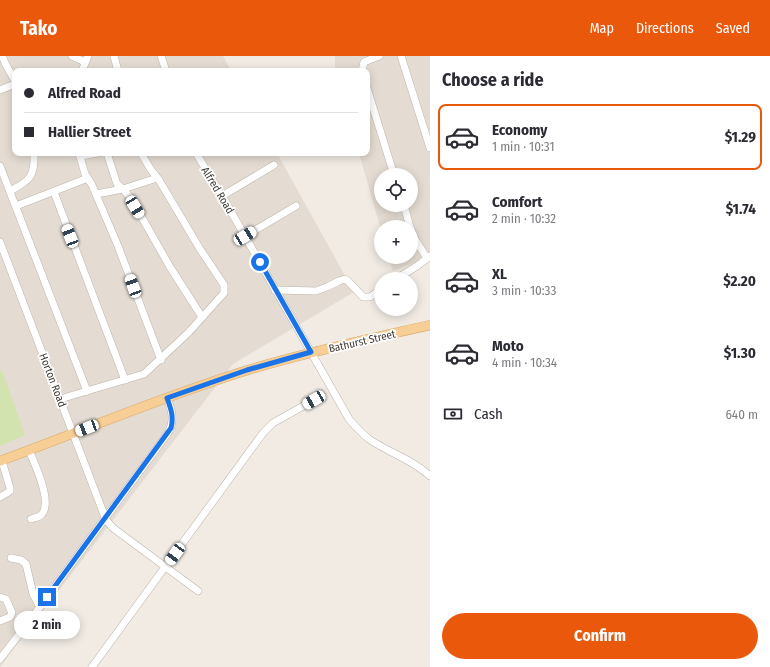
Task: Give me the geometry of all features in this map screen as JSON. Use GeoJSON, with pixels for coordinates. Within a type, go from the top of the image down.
{"type":"FeatureCollection","features":[{"type":"Feature","properties":{"kind":"main road","name":"Bathurst Street"},"geometry":{"type":"LineString","coordinates":[[1,461],[167,398],[247,370],[311,352],[430,325]]}},
{"type":"Feature","properties":{"kind":"street"},"geometry":{"type":"LineString","coordinates":[[2,56],[12,77]]}},
{"type":"Feature","properties":{"kind":"street"},"geometry":{"type":"LineString","coordinates":[[72,56],[86,59]]}},
{"type":"Feature","properties":{"kind":"street"},"geometry":{"type":"LineString","coordinates":[[114,56],[117,68]]}},
{"type":"Feature","properties":{"kind":"street"},"geometry":{"type":"LineString","coordinates":[[161,56],[165,68]]}},
{"type":"Feature","properties":{"kind":"street"},"geometry":{"type":"LineString","coordinates":[[363,68],[364,62],[379,56]]}},
{"type":"Feature","properties":{"kind":"street"},"geometry":{"type":"LineString","coordinates":[[400,56],[430,148]]}},
{"type":"Feature","properties":{"kind":"street"},"geometry":{"type":"LineString","coordinates":[[0,90],[12,84]]}},
{"type":"Feature","properties":{"kind":"street"},"geometry":{"type":"LineString","coordinates":[[370,98],[392,168]]}},
{"type":"Feature","properties":{"kind":"street"},"geometry":{"type":"LineString","coordinates":[[10,191],[26,182],[32,175],[34,156]]}},
{"type":"Feature","properties":{"kind":"street"},"geometry":{"type":"LineString","coordinates":[[79,156],[84,171],[91,181],[118,246],[160,360]]}},
{"type":"Feature","properties":{"kind":"street"},"geometry":{"type":"LineString","coordinates":[[108,156],[117,184],[124,188],[132,200],[170,267],[202,317]]}},
{"type":"Feature","properties":{"kind":"street"},"geometry":{"type":"LineString","coordinates":[[60,399],[144,374],[188,333],[222,297],[225,288],[158,178],[151,170],[143,156]]}},
{"type":"Feature","properties":{"kind":"street","name":"Alfred Road"},"geometry":{"type":"LineString","coordinates":[[198,156],[245,236],[344,412],[358,430],[372,441],[416,464],[430,476]]}},
{"type":"Feature","properties":{"kind":"street"},"geometry":{"type":"LineString","coordinates":[[222,196],[274,165]]}},
{"type":"Feature","properties":{"kind":"street"},"geometry":{"type":"LineString","coordinates":[[0,166],[87,391]]}},
{"type":"Feature","properties":{"kind":"street"},"geometry":{"type":"LineString","coordinates":[[16,206],[88,178]]}},
{"type":"Feature","properties":{"kind":"street"},"geometry":{"type":"LineString","coordinates":[[96,194],[158,178]]}},
{"type":"Feature","properties":{"kind":"street"},"geometry":{"type":"LineString","coordinates":[[54,192],[124,380]]}},
{"type":"Feature","properties":{"kind":"street"},"geometry":{"type":"LineString","coordinates":[[245,236],[296,206]]}},
{"type":"Feature","properties":{"kind":"street","name":"Horton Road"},"geometry":{"type":"LineString","coordinates":[[0,242],[105,518]]}},
{"type":"Feature","properties":{"kind":"street"},"geometry":{"type":"LineString","coordinates":[[406,272],[428,257],[418,244]]}},
{"type":"Feature","properties":{"kind":"street"},"geometry":{"type":"LineString","coordinates":[[275,290],[316,291],[345,279],[363,297],[370,297],[374,294]]}},
{"type":"Feature","properties":{"kind":"street"},"geometry":{"type":"LineString","coordinates":[[0,659],[40,607],[171,428],[173,418],[167,398]]}},
{"type":"Feature","properties":{"kind":"street"},"geometry":{"type":"LineString","coordinates":[[96,665],[269,427],[314,400]]}},
{"type":"Feature","properties":{"kind":"street"},"geometry":{"type":"LineString","coordinates":[[29,450],[46,497],[43,513],[40,516],[31,519]]}},
{"type":"Feature","properties":{"kind":"street"},"geometry":{"type":"LineString","coordinates":[[0,496],[10,491],[1,461]]}},
{"type":"Feature","properties":{"kind":"street"},"geometry":{"type":"LineString","coordinates":[[105,518],[109,525],[198,590]]}},
{"type":"Feature","properties":{"kind":"street"},"geometry":{"type":"LineString","coordinates":[[11,558],[21,560],[26,564],[33,594],[40,607]]}},
{"type":"Feature","properties":{"kind":"street"},"geometry":{"type":"LineString","coordinates":[[0,597],[6,599],[12,613],[10,617],[0,621]]}},
{"type":"Feature","properties":{"kind":"shaded area"},"geometry":{"type":"Polygon","coordinates":[[[0,56],[223,56],[229,68],[12,68],[12,156],[279,156],[354,292],[233,364],[0,667],[0,56]]]}},
{"type":"Feature","properties":{"kind":"shaded area"},"geometry":{"type":"Polygon","coordinates":[[[335,56],[430,56],[430,252],[418,260],[418,220],[378,220],[376,212],[418,212],[418,168],[374,168],[374,206],[360,156],[370,156],[370,68],[335,68],[335,56]]]}},
{"type":"Feature","properties":{"kind":"shaded area"},"geometry":{"type":"Polygon","coordinates":[[[391,264],[411,264],[393,271],[391,264]]]}},
{"type":"Feature","properties":{"kind":"green space"},"geometry":{"type":"Polygon","coordinates":[[[2,370],[25,435],[0,446],[0,371],[2,370]]]}},
{"type":"Feature","properties":{"kind":"route"},"geometry":{"type":"LineString","coordinates":[[47,597],[171,428],[173,418],[171,406],[167,398],[247,370],[311,352],[260,262]]}}]}
